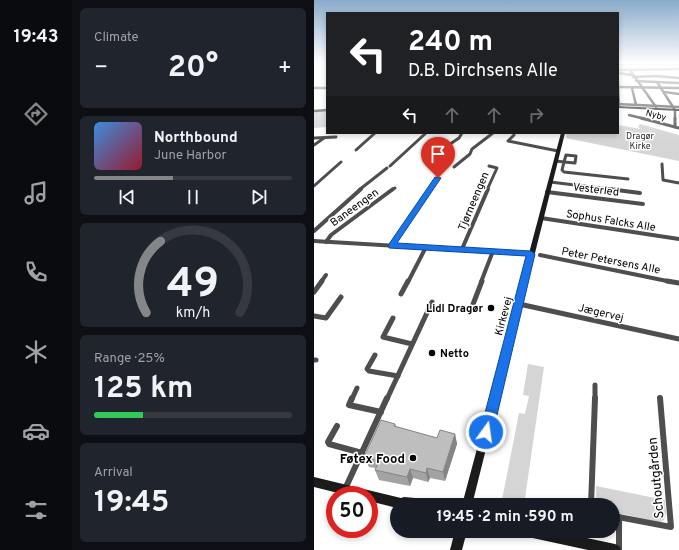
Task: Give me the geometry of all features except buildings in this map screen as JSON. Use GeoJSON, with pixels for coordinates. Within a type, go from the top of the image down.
{"type":"FeatureCollection","features":[{"type":"Feature","properties":{"kind":"main road"},"geometry":{"type":"LineString","coordinates":[[619,105],[677,109]]}},
{"type":"Feature","properties":{"kind":"main road","name":"Kirkevej"},"geometry":{"type":"LineString","coordinates":[[469,498],[563,134]]}},
{"type":"Feature","properties":{"kind":"main road"},"geometry":{"type":"LineString","coordinates":[[314,482],[332,486]]}},
{"type":"Feature","properties":{"kind":"main road"},"geometry":{"type":"LineString","coordinates":[[378,497],[390,500]]}},
{"type":"Feature","properties":{"kind":"main road"},"geometry":{"type":"LineString","coordinates":[[456,550],[459,538]]}},
{"type":"Feature","properties":{"kind":"main road"},"geometry":{"type":"LineString","coordinates":[[560,538],[615,550]]}},
{"type":"Feature","properties":{"kind":"street"},"geometry":{"type":"LineString","coordinates":[[632,89],[636,105]]}},
{"type":"Feature","properties":{"kind":"street"},"geometry":{"type":"LineString","coordinates":[[639,89],[648,89]]}},
{"type":"Feature","properties":{"kind":"street"},"geometry":{"type":"LineString","coordinates":[[642,89],[656,107]]}},
{"type":"Feature","properties":{"kind":"street"},"geometry":{"type":"LineString","coordinates":[[662,89],[677,109],[675,127]]}},
{"type":"Feature","properties":{"kind":"street"},"geometry":{"type":"LineString","coordinates":[[664,92],[679,94]]}},
{"type":"Feature","properties":{"kind":"street"},"geometry":{"type":"LineString","coordinates":[[619,105],[656,107]]}},
{"type":"Feature","properties":{"kind":"street"},"geometry":{"type":"LineString","coordinates":[[314,111],[326,110]]}},
{"type":"Feature","properties":{"kind":"street","name":"Nyby"},"geometry":{"type":"LineString","coordinates":[[629,115],[679,128]]}},
{"type":"Feature","properties":{"kind":"street"},"geometry":{"type":"LineString","coordinates":[[356,150],[374,134]]}},
{"type":"Feature","properties":{"kind":"street"},"geometry":{"type":"LineString","coordinates":[[314,231],[425,134]]}},
{"type":"Feature","properties":{"kind":"street"},"geometry":{"type":"LineString","coordinates":[[434,155],[459,138],[461,134]]}},
{"type":"Feature","properties":{"kind":"street"},"geometry":{"type":"LineString","coordinates":[[454,167],[470,154],[472,149],[492,134]]}},
{"type":"Feature","properties":{"kind":"street"},"geometry":{"type":"LineString","coordinates":[[514,135],[508,141],[558,151]]}},
{"type":"Feature","properties":{"kind":"street"},"geometry":{"type":"LineString","coordinates":[[314,145],[324,137]]}},
{"type":"Feature","properties":{"kind":"street"},"geometry":{"type":"LineString","coordinates":[[314,138],[336,137]]}},
{"type":"Feature","properties":{"kind":"street"},"geometry":{"type":"LineString","coordinates":[[556,161],[564,162],[562,170],[564,172],[628,179]]}},
{"type":"Feature","properties":{"kind":"street"},"geometry":{"type":"LineString","coordinates":[[314,186],[342,162]]}},
{"type":"Feature","properties":{"kind":"street"},"geometry":{"type":"LineString","coordinates":[[662,164],[663,180],[679,183]]}},
{"type":"Feature","properties":{"kind":"street","name":"Tjørneengen"},"geometry":{"type":"LineString","coordinates":[[462,249],[497,168],[488,166]]}},
{"type":"Feature","properties":{"kind":"street"},"geometry":{"type":"LineString","coordinates":[[392,246],[438,178]]}},
{"type":"Feature","properties":{"kind":"street"},"geometry":{"type":"LineString","coordinates":[[550,182],[640,193]]}},
{"type":"Feature","properties":{"kind":"street","name":"Baneengen"},"geometry":{"type":"LineString","coordinates":[[326,242],[331,235],[395,188]]}},
{"type":"Feature","properties":{"kind":"street","name":"Vesterled"},"geometry":{"type":"LineString","coordinates":[[547,192],[643,204]]}},
{"type":"Feature","properties":{"kind":"street","name":"Sophus Falcks Alle"},"geometry":{"type":"LineString","coordinates":[[541,218],[679,239]]}},
{"type":"Feature","properties":{"kind":"street"},"geometry":{"type":"LineString","coordinates":[[314,241],[531,254]]}},
{"type":"Feature","properties":{"kind":"street"},"geometry":{"type":"LineString","coordinates":[[401,294],[426,247]]}},
{"type":"Feature","properties":{"kind":"street"},"geometry":{"type":"LineString","coordinates":[[470,312],[493,251]]}},
{"type":"Feature","properties":{"kind":"street","name":"Peter Petersens Alle"},"geometry":{"type":"LineString","coordinates":[[540,255],[679,283]]}},
{"type":"Feature","properties":{"kind":"street"},"geometry":{"type":"LineString","coordinates":[[314,292],[326,275]]}},
{"type":"Feature","properties":{"kind":"street"},"geometry":{"type":"LineString","coordinates":[[314,316],[326,318],[341,297]]}},
{"type":"Feature","properties":{"kind":"street"},"geometry":{"type":"LineString","coordinates":[[346,486],[432,302]]}},
{"type":"Feature","properties":{"kind":"street","name":"Jægervej"},"geometry":{"type":"LineString","coordinates":[[519,304],[679,340]]}},
{"type":"Feature","properties":{"kind":"street"},"geometry":{"type":"LineString","coordinates":[[394,318],[383,337],[412,344]]}},
{"type":"Feature","properties":{"kind":"street"},"geometry":{"type":"LineString","coordinates":[[374,355],[367,369],[398,376]]}},
{"type":"Feature","properties":{"kind":"street"},"geometry":{"type":"LineString","coordinates":[[591,498],[595,385]]}},
{"type":"Feature","properties":{"kind":"street"},"geometry":{"type":"LineString","coordinates":[[357,388],[349,405],[381,412]]}},
{"type":"Feature","properties":{"kind":"street","name":"Schoutgården"},"geometry":{"type":"LineString","coordinates":[[620,517],[671,527],[660,398]]}},
{"type":"Feature","properties":{"kind":"street"},"geometry":{"type":"LineString","coordinates":[[337,426],[328,442],[329,444],[362,453]]}},
{"type":"Feature","properties":{"kind":"street","name":"Schoutgården"},"geometry":{"type":"LineString","coordinates":[[617,538],[618,550]]}},
{"type":"Feature","properties":{"kind":"green space"},"geometry":{"type":"Polygon","coordinates":[[[314,111],[326,111],[326,127],[314,128],[314,111]]]}},
{"type":"Feature","properties":{"kind":"green space","name":"Dragør Kirke"},"geometry":{"type":"Polygon","coordinates":[[[640,124],[679,135],[679,161],[566,138],[567,134],[619,134],[619,125],[641,129],[638,127],[640,124]]]}},
{"type":"Feature","properties":{"kind":"green space"},"geometry":{"type":"Polygon","coordinates":[[[528,364],[544,367],[525,498],[502,498],[519,413],[525,414],[529,396],[523,395],[528,364]]]}},
{"type":"Feature","properties":{"kind":"green space"},"geometry":{"type":"Polygon","coordinates":[[[596,486],[665,500],[666,513],[664,520],[660,522],[620,513],[620,498],[596,498],[596,486]]]}},
{"type":"Feature","properties":{"kind":"place","name":"Lidl Dragør"},"geometry":{"type":"Point","coordinates":[491,308]}},
{"type":"Feature","properties":{"kind":"place","name":"Netto"},"geometry":{"type":"Point","coordinates":[432,353]}},
{"type":"Feature","properties":{"kind":"place","name":"Føtex Food"},"geometry":{"type":"Point","coordinates":[413,458]}},
{"type":"Feature","properties":{"kind":"route"},"geometry":{"type":"LineString","coordinates":[[438,178],[392,246],[531,254],[486,432]]}}]}
